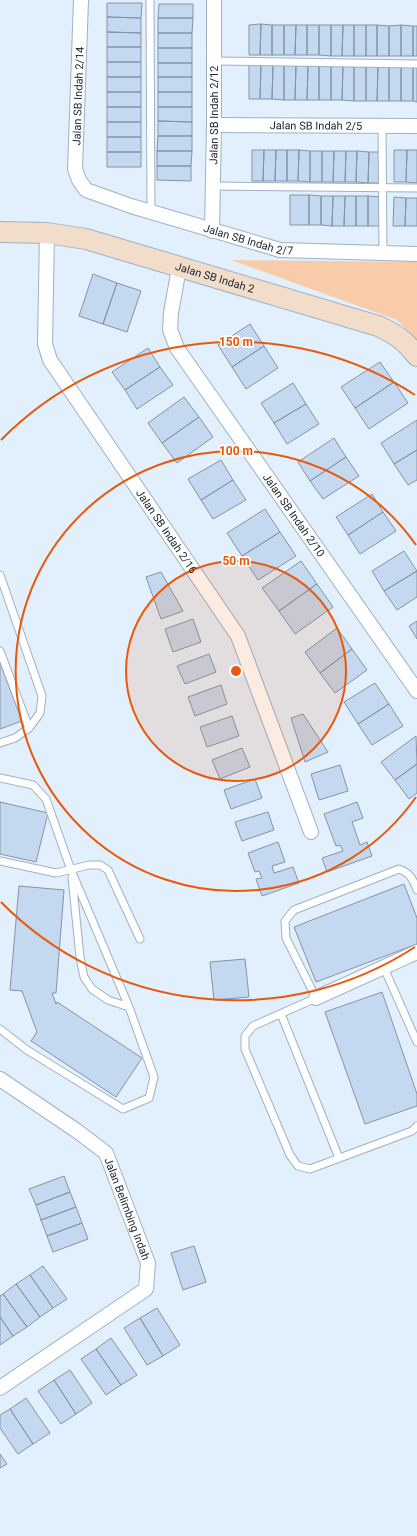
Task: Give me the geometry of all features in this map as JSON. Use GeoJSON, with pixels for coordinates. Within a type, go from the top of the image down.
{"type":"FeatureCollection","features":[{"type":"Feature","properties":{"kind":"street","name":"Jalan SB Indah 2/14"},"geometry":{"type":"LineString","coordinates":[[81,0],[75,169],[79,180],[86,190]]}},
{"type":"Feature","properties":{"kind":"street","name":"Jalan SB Indah 2/12"},"geometry":{"type":"LineString","coordinates":[[212,231],[214,0]]}},
{"type":"Feature","properties":{"kind":"street","name":"Jalan SB Indah 2/5"},"geometry":{"type":"LineString","coordinates":[[214,125],[417,126]]}},
{"type":"Feature","properties":{"kind":"street","name":"Jalan SB Indah 2/7"},"geometry":{"type":"LineString","coordinates":[[86,190],[212,231],[280,250],[417,254]]}},
{"type":"Feature","properties":{"kind":"street","name":"Jalan SB Indah 2"},"geometry":{"type":"LineString","coordinates":[[0,232],[47,233],[86,239],[179,268],[378,326],[395,334],[406,343],[417,356]]}},
{"type":"Feature","properties":{"kind":"street","name":"Jalan SB Indah 2/16"},"geometry":{"type":"LineString","coordinates":[[47,233],[45,344],[50,360],[238,636],[311,832]]}},
{"type":"Feature","properties":{"kind":"street","name":"Jalan SB Indah 2/10"},"geometry":{"type":"LineString","coordinates":[[179,268],[171,313],[170,330],[178,348],[417,691]]}},
{"type":"Feature","properties":{"kind":"street"},"geometry":{"type":"LineString","coordinates":[[316,998],[417,952]]}},
{"type":"Feature","properties":{"kind":"street","name":"Jalan Belimbing Indah"},"geometry":{"type":"LineString","coordinates":[[0,1079],[77,1131],[106,1153],[148,1263],[146,1289],[0,1388]]}},
{"type":"Feature","properties":{"kind":"lane"},"geometry":{"type":"LineString","coordinates":[[150,0],[151,212]]}},
{"type":"Feature","properties":{"kind":"lane"},"geometry":{"type":"LineString","coordinates":[[214,61],[417,64]]}},
{"type":"Feature","properties":{"kind":"lane"},"geometry":{"type":"LineString","coordinates":[[382,126],[382,254]]}},
{"type":"Feature","properties":{"kind":"lane"},"geometry":{"type":"LineString","coordinates":[[213,186],[417,188]]}},
{"type":"Feature","properties":{"kind":"lane"},"geometry":{"type":"LineString","coordinates":[[0,575],[42,696],[40,713],[29,728],[15,738],[0,743]]}},
{"type":"Feature","properties":{"kind":"lane"},"geometry":{"type":"LineString","coordinates":[[0,651],[29,728]]}},
{"type":"Feature","properties":{"kind":"lane"},"geometry":{"type":"LineString","coordinates":[[0,778],[33,785],[46,798],[71,870],[129,1007],[154,1077],[149,1098],[123,1109],[27,1050],[0,1030]]}},
{"type":"Feature","properties":{"kind":"lane"},"geometry":{"type":"LineString","coordinates":[[0,861],[56,873],[89,865],[100,865],[108,870],[140,939]]}},
{"type":"Feature","properties":{"kind":"lane"},"geometry":{"type":"LineString","coordinates":[[415,1131],[310,1169],[298,1166],[290,1155],[245,1049],[245,1036],[253,1026],[316,998],[286,938],[285,922],[294,910],[399,869],[406,872],[413,878],[417,890]]}},
{"type":"Feature","properties":{"kind":"lane"},"geometry":{"type":"LineString","coordinates":[[71,870],[80,957],[84,978],[92,989],[108,1000],[129,1007]]}},
{"type":"Feature","properties":{"kind":"lane"},"geometry":{"type":"LineString","coordinates":[[384,968],[417,1042]]}},
{"type":"Feature","properties":{"kind":"lane"},"geometry":{"type":"LineString","coordinates":[[281,1014],[339,1158]]}},
{"type":"Feature","properties":{"kind":"shaded area"},"geometry":{"type":"Polygon","coordinates":[[[231,260],[417,262],[417,340],[397,320],[231,260]]]}},
{"type":"Feature","properties":{"kind":"building"},"geometry":{"type":"Polygon","coordinates":[[[107,3],[142,3],[141,18],[107,17],[107,3]]]}},
{"type":"Feature","properties":{"kind":"building"},"geometry":{"type":"Polygon","coordinates":[[[159,4],[193,4],[193,18],[158,18],[159,4]]]}},
{"type":"Feature","properties":{"kind":"building"},"geometry":{"type":"Polygon","coordinates":[[[107,17],[141,18],[141,33],[107,32],[107,17]]]}},
{"type":"Feature","properties":{"kind":"building"},"geometry":{"type":"Polygon","coordinates":[[[158,18],[193,18],[192,33],[158,33],[158,18]]]}},
{"type":"Feature","properties":{"kind":"building"},"geometry":{"type":"Polygon","coordinates":[[[261,24],[260,55],[249,55],[249,25],[261,24]]]}},
{"type":"Feature","properties":{"kind":"building"},"geometry":{"type":"Polygon","coordinates":[[[261,24],[272,25],[272,55],[260,55],[261,24]]]}},
{"type":"Feature","properties":{"kind":"building"},"geometry":{"type":"Polygon","coordinates":[[[272,25],[284,25],[284,55],[272,55],[272,25]]]}},
{"type":"Feature","properties":{"kind":"building"},"geometry":{"type":"Polygon","coordinates":[[[284,25],[296,25],[295,55],[284,55],[284,25]]]}},
{"type":"Feature","properties":{"kind":"building"},"geometry":{"type":"Polygon","coordinates":[[[296,25],[307,25],[307,55],[295,55],[296,25]]]}},
{"type":"Feature","properties":{"kind":"building"},"geometry":{"type":"Polygon","coordinates":[[[307,25],[319,25],[319,55],[307,55],[307,25]]]}},
{"type":"Feature","properties":{"kind":"building"},"geometry":{"type":"Polygon","coordinates":[[[319,25],[331,25],[331,56],[319,55],[319,25]]]}},
{"type":"Feature","properties":{"kind":"building"},"geometry":{"type":"Polygon","coordinates":[[[331,25],[343,25],[342,56],[331,56],[331,25]]]}},
{"type":"Feature","properties":{"kind":"building"},"geometry":{"type":"Polygon","coordinates":[[[343,25],[354,25],[354,56],[342,56],[343,25]]]}},
{"type":"Feature","properties":{"kind":"building"},"geometry":{"type":"Polygon","coordinates":[[[354,25],[366,25],[366,56],[354,56],[354,25]]]}},
{"type":"Feature","properties":{"kind":"building"},"geometry":{"type":"Polygon","coordinates":[[[366,25],[377,25],[377,56],[366,56],[366,25]]]}},
{"type":"Feature","properties":{"kind":"building"},"geometry":{"type":"Polygon","coordinates":[[[377,25],[389,26],[389,56],[377,56],[377,25]]]}},
{"type":"Feature","properties":{"kind":"building"},"geometry":{"type":"Polygon","coordinates":[[[401,25],[401,56],[389,56],[389,26],[401,25]]]}},
{"type":"Feature","properties":{"kind":"building"},"geometry":{"type":"Polygon","coordinates":[[[401,25],[413,26],[413,56],[401,56],[401,25]]]}},
{"type":"Feature","properties":{"kind":"building"},"geometry":{"type":"Polygon","coordinates":[[[413,26],[417,26],[417,56],[413,56],[413,26]]]}},
{"type":"Feature","properties":{"kind":"building"},"geometry":{"type":"Polygon","coordinates":[[[107,32],[141,33],[141,47],[107,47],[107,32]]]}},
{"type":"Feature","properties":{"kind":"building"},"geometry":{"type":"Polygon","coordinates":[[[158,33],[192,33],[192,48],[158,48],[158,33]]]}},
{"type":"Feature","properties":{"kind":"building"},"geometry":{"type":"Polygon","coordinates":[[[107,47],[141,47],[141,62],[107,62],[107,47]]]}},
{"type":"Feature","properties":{"kind":"building"},"geometry":{"type":"Polygon","coordinates":[[[158,48],[192,48],[192,63],[158,63],[158,48]]]}},
{"type":"Feature","properties":{"kind":"building"},"geometry":{"type":"Polygon","coordinates":[[[107,62],[141,62],[141,77],[107,77],[107,62]]]}},
{"type":"Feature","properties":{"kind":"building"},"geometry":{"type":"Polygon","coordinates":[[[158,63],[192,63],[192,77],[158,77],[158,63]]]}},
{"type":"Feature","properties":{"kind":"building"},"geometry":{"type":"Polygon","coordinates":[[[249,65],[261,65],[260,99],[249,99],[249,65]]]}},
{"type":"Feature","properties":{"kind":"building"},"geometry":{"type":"Polygon","coordinates":[[[261,65],[273,65],[272,99],[260,99],[261,65]]]}},
{"type":"Feature","properties":{"kind":"building"},"geometry":{"type":"Polygon","coordinates":[[[273,65],[284,65],[284,100],[272,99],[273,65]]]}},
{"type":"Feature","properties":{"kind":"building"},"geometry":{"type":"Polygon","coordinates":[[[284,65],[296,65],[295,100],[284,100],[284,65]]]}},
{"type":"Feature","properties":{"kind":"building"},"geometry":{"type":"Polygon","coordinates":[[[296,65],[308,66],[307,100],[295,100],[296,65]]]}},
{"type":"Feature","properties":{"kind":"building"},"geometry":{"type":"Polygon","coordinates":[[[308,66],[319,66],[319,100],[307,100],[308,66]]]}},
{"type":"Feature","properties":{"kind":"building"},"geometry":{"type":"Polygon","coordinates":[[[319,66],[331,66],[331,100],[319,100],[319,66]]]}},
{"type":"Feature","properties":{"kind":"building"},"geometry":{"type":"Polygon","coordinates":[[[331,66],[343,66],[342,100],[331,100],[331,66]]]}},
{"type":"Feature","properties":{"kind":"building"},"geometry":{"type":"Polygon","coordinates":[[[343,66],[354,66],[354,101],[342,100],[343,66]]]}},
{"type":"Feature","properties":{"kind":"building"},"geometry":{"type":"Polygon","coordinates":[[[354,66],[366,66],[366,101],[354,101],[354,66]]]}},
{"type":"Feature","properties":{"kind":"building"},"geometry":{"type":"Polygon","coordinates":[[[366,66],[378,67],[377,101],[366,101],[366,66]]]}},
{"type":"Feature","properties":{"kind":"building"},"geometry":{"type":"Polygon","coordinates":[[[378,67],[389,67],[389,101],[377,101],[378,67]]]}},
{"type":"Feature","properties":{"kind":"building"},"geometry":{"type":"Polygon","coordinates":[[[389,67],[401,67],[401,101],[389,101],[389,67]]]}},
{"type":"Feature","properties":{"kind":"building"},"geometry":{"type":"Polygon","coordinates":[[[401,67],[413,67],[413,101],[401,101],[401,67]]]}},
{"type":"Feature","properties":{"kind":"building"},"geometry":{"type":"Polygon","coordinates":[[[413,67],[417,67],[417,102],[413,101],[413,67]]]}},
{"type":"Feature","properties":{"kind":"building"},"geometry":{"type":"Polygon","coordinates":[[[107,77],[141,77],[141,92],[107,92],[107,77]]]}},
{"type":"Feature","properties":{"kind":"building"},"geometry":{"type":"Polygon","coordinates":[[[158,77],[192,77],[192,92],[158,92],[158,77]]]}},
{"type":"Feature","properties":{"kind":"building"},"geometry":{"type":"Polygon","coordinates":[[[107,92],[141,92],[141,107],[107,107],[107,92]]]}},
{"type":"Feature","properties":{"kind":"building"},"geometry":{"type":"Polygon","coordinates":[[[158,92],[192,92],[192,107],[158,107],[158,92]]]}},
{"type":"Feature","properties":{"kind":"building"},"geometry":{"type":"Polygon","coordinates":[[[107,107],[141,107],[141,122],[107,122],[107,107]]]}},
{"type":"Feature","properties":{"kind":"building"},"geometry":{"type":"Polygon","coordinates":[[[158,107],[192,107],[192,122],[158,121],[158,107]]]}},
{"type":"Feature","properties":{"kind":"building"},"geometry":{"type":"Polygon","coordinates":[[[158,121],[192,122],[192,136],[158,136],[158,121]]]}},
{"type":"Feature","properties":{"kind":"building"},"geometry":{"type":"Polygon","coordinates":[[[107,122],[141,122],[141,137],[107,137],[107,122]]]}},
{"type":"Feature","properties":{"kind":"building"},"geometry":{"type":"Polygon","coordinates":[[[158,136],[192,136],[192,151],[157,151],[158,136]]]}},
{"type":"Feature","properties":{"kind":"building"},"geometry":{"type":"Polygon","coordinates":[[[107,137],[141,137],[141,152],[107,152],[107,137]]]}},
{"type":"Feature","properties":{"kind":"building"},"geometry":{"type":"Polygon","coordinates":[[[252,150],[264,150],[263,181],[252,181],[252,150]]]}},
{"type":"Feature","properties":{"kind":"building"},"geometry":{"type":"Polygon","coordinates":[[[264,150],[276,150],[275,181],[263,181],[264,150]]]}},
{"type":"Feature","properties":{"kind":"building"},"geometry":{"type":"Polygon","coordinates":[[[276,150],[287,150],[287,181],[275,181],[276,150]]]}},
{"type":"Feature","properties":{"kind":"building"},"geometry":{"type":"Polygon","coordinates":[[[287,150],[299,150],[298,181],[287,181],[287,150]]]}},
{"type":"Feature","properties":{"kind":"building"},"geometry":{"type":"Polygon","coordinates":[[[299,150],[310,151],[310,182],[298,181],[299,150]]]}},
{"type":"Feature","properties":{"kind":"building"},"geometry":{"type":"Polygon","coordinates":[[[394,150],[407,150],[406,182],[394,182],[394,150]]]}},
{"type":"Feature","properties":{"kind":"building"},"geometry":{"type":"Polygon","coordinates":[[[407,150],[417,150],[417,183],[406,182],[407,150]]]}},
{"type":"Feature","properties":{"kind":"building"},"geometry":{"type":"Polygon","coordinates":[[[157,151],[192,151],[191,166],[157,166],[157,151]]]}},
{"type":"Feature","properties":{"kind":"building"},"geometry":{"type":"Polygon","coordinates":[[[310,151],[322,151],[322,182],[310,182],[310,151]]]}},
{"type":"Feature","properties":{"kind":"building"},"geometry":{"type":"Polygon","coordinates":[[[322,151],[334,151],[333,182],[322,182],[322,151]]]}},
{"type":"Feature","properties":{"kind":"building"},"geometry":{"type":"Polygon","coordinates":[[[334,151],[346,151],[345,182],[333,182],[334,151]]]}},
{"type":"Feature","properties":{"kind":"building"},"geometry":{"type":"Polygon","coordinates":[[[346,151],[357,151],[356,182],[345,182],[346,151]]]}},
{"type":"Feature","properties":{"kind":"building"},"geometry":{"type":"Polygon","coordinates":[[[357,151],[369,152],[368,183],[356,182],[357,151]]]}},
{"type":"Feature","properties":{"kind":"building"},"geometry":{"type":"Polygon","coordinates":[[[107,152],[141,152],[141,167],[107,167],[107,152]]]}},
{"type":"Feature","properties":{"kind":"building"},"geometry":{"type":"Polygon","coordinates":[[[369,152],[380,152],[380,183],[368,183],[369,152]]]}},
{"type":"Feature","properties":{"kind":"building"},"geometry":{"type":"Polygon","coordinates":[[[157,166],[191,166],[191,181],[157,180],[157,166]]]}},
{"type":"Feature","properties":{"kind":"building"},"geometry":{"type":"Polygon","coordinates":[[[290,195],[309,195],[309,225],[290,225],[290,195]]]}},
{"type":"Feature","properties":{"kind":"building"},"geometry":{"type":"Polygon","coordinates":[[[309,195],[321,196],[321,225],[309,225],[309,195]]]}},
{"type":"Feature","properties":{"kind":"building"},"geometry":{"type":"Polygon","coordinates":[[[321,196],[333,196],[332,226],[321,225],[321,196]]]}},
{"type":"Feature","properties":{"kind":"building"},"geometry":{"type":"Polygon","coordinates":[[[333,196],[345,196],[344,226],[332,226],[333,196]]]}},
{"type":"Feature","properties":{"kind":"building"},"geometry":{"type":"Polygon","coordinates":[[[345,196],[356,196],[356,226],[344,226],[345,196]]]}},
{"type":"Feature","properties":{"kind":"building"},"geometry":{"type":"Polygon","coordinates":[[[356,196],[368,196],[368,226],[356,226],[356,196]]]}},
{"type":"Feature","properties":{"kind":"building"},"geometry":{"type":"Polygon","coordinates":[[[368,196],[380,197],[379,226],[368,226],[368,196]]]}},
{"type":"Feature","properties":{"kind":"building"},"geometry":{"type":"Polygon","coordinates":[[[394,197],[406,198],[405,226],[393,226],[394,197]]]}},
{"type":"Feature","properties":{"kind":"building"},"geometry":{"type":"Polygon","coordinates":[[[406,198],[417,198],[417,226],[405,226],[406,198]]]}},
{"type":"Feature","properties":{"kind":"building"},"geometry":{"type":"Polygon","coordinates":[[[93,274],[117,283],[103,324],[79,316],[93,274]]]}},
{"type":"Feature","properties":{"kind":"building"},"geometry":{"type":"Polygon","coordinates":[[[117,283],[141,291],[127,332],[103,324],[117,283]]]}},
{"type":"Feature","properties":{"kind":"building"},"geometry":{"type":"Polygon","coordinates":[[[250,324],[264,346],[232,367],[218,345],[250,324]]]}},
{"type":"Feature","properties":{"kind":"building"},"geometry":{"type":"Polygon","coordinates":[[[264,346],[278,368],[246,389],[232,367],[264,346]]]}},
{"type":"Feature","properties":{"kind":"building"},"geometry":{"type":"Polygon","coordinates":[[[148,348],[160,367],[125,390],[112,372],[148,348]]]}},
{"type":"Feature","properties":{"kind":"building"},"geometry":{"type":"Polygon","coordinates":[[[380,362],[394,382],[355,408],[341,387],[380,362]]]}},
{"type":"Feature","properties":{"kind":"building"},"geometry":{"type":"Polygon","coordinates":[[[160,367],[173,385],[137,409],[125,390],[160,367]]]}},
{"type":"Feature","properties":{"kind":"building"},"geometry":{"type":"Polygon","coordinates":[[[394,382],[408,403],[369,429],[355,408],[394,382]]]}},
{"type":"Feature","properties":{"kind":"building"},"geometry":{"type":"Polygon","coordinates":[[[293,383],[306,404],[274,423],[261,403],[293,383]]]}},
{"type":"Feature","properties":{"kind":"building"},"geometry":{"type":"Polygon","coordinates":[[[184,397],[199,417],[162,443],[148,423],[184,397]]]}},
{"type":"Feature","properties":{"kind":"building"},"geometry":{"type":"Polygon","coordinates":[[[306,404],[319,424],[287,444],[274,423],[306,404]]]}},
{"type":"Feature","properties":{"kind":"building"},"geometry":{"type":"Polygon","coordinates":[[[199,417],[213,437],[177,463],[162,443],[199,417]]]}},
{"type":"Feature","properties":{"kind":"building"},"geometry":{"type":"Polygon","coordinates":[[[417,420],[417,450],[394,464],[381,443],[417,420]]]}},
{"type":"Feature","properties":{"kind":"building"},"geometry":{"type":"Polygon","coordinates":[[[334,438],[346,457],[310,481],[298,462],[334,438]]]}},
{"type":"Feature","properties":{"kind":"building"},"geometry":{"type":"Polygon","coordinates":[[[417,450],[417,480],[408,485],[394,464],[417,450]]]}},
{"type":"Feature","properties":{"kind":"building"},"geometry":{"type":"Polygon","coordinates":[[[346,457],[359,476],[323,499],[310,481],[346,457]]]}},
{"type":"Feature","properties":{"kind":"building"},"geometry":{"type":"Polygon","coordinates":[[[221,460],[233,480],[201,500],[188,479],[221,460]]]}},
{"type":"Feature","properties":{"kind":"building"},"geometry":{"type":"Polygon","coordinates":[[[233,480],[246,500],[213,519],[201,500],[233,480]]]}},
{"type":"Feature","properties":{"kind":"building"},"geometry":{"type":"Polygon","coordinates":[[[372,494],[383,512],[348,535],[336,517],[372,494]]]}},
{"type":"Feature","properties":{"kind":"building"},"geometry":{"type":"Polygon","coordinates":[[[265,509],[280,532],[242,556],[227,533],[265,509]]]}},
{"type":"Feature","properties":{"kind":"building"},"geometry":{"type":"Polygon","coordinates":[[[383,512],[396,531],[360,554],[348,535],[383,512]]]}},
{"type":"Feature","properties":{"kind":"building"},"geometry":{"type":"Polygon","coordinates":[[[280,532],[296,556],[258,580],[242,556],[280,532]]]}},
{"type":"Feature","properties":{"kind":"building"},"geometry":{"type":"Polygon","coordinates":[[[404,551],[417,571],[384,591],[372,571],[404,551]]]}},
{"type":"Feature","properties":{"kind":"building"},"geometry":{"type":"Polygon","coordinates":[[[301,561],[317,584],[279,611],[262,588],[301,561]]]}},
{"type":"Feature","properties":{"kind":"building"},"geometry":{"type":"Polygon","coordinates":[[[417,571],[417,597],[397,610],[384,591],[417,571]]]}},
{"type":"Feature","properties":{"kind":"building"},"geometry":{"type":"Polygon","coordinates":[[[161,572],[183,611],[161,619],[146,577],[161,572]]]}},
{"type":"Feature","properties":{"kind":"building"},"geometry":{"type":"Polygon","coordinates":[[[317,584],[333,607],[295,634],[279,611],[317,584]]]}},
{"type":"Feature","properties":{"kind":"building"},"geometry":{"type":"Polygon","coordinates":[[[193,619],[201,642],[173,652],[165,629],[193,619]]]}},
{"type":"Feature","properties":{"kind":"building"},"geometry":{"type":"Polygon","coordinates":[[[417,621],[417,639],[409,626],[417,621]]]}},
{"type":"Feature","properties":{"kind":"building"},"geometry":{"type":"Polygon","coordinates":[[[337,628],[352,649],[320,673],[305,652],[337,628]]]}},
{"type":"Feature","properties":{"kind":"building"},"geometry":{"type":"Polygon","coordinates":[[[352,649],[367,670],[335,693],[320,673],[352,649]]]}},
{"type":"Feature","properties":{"kind":"building"},"geometry":{"type":"Polygon","coordinates":[[[209,654],[216,672],[185,684],[177,666],[209,654]]]}},
{"type":"Feature","properties":{"kind":"building"},"geometry":{"type":"Polygon","coordinates":[[[0,663],[22,721],[0,729],[0,663]]]}},
{"type":"Feature","properties":{"kind":"building"},"geometry":{"type":"Polygon","coordinates":[[[375,683],[389,704],[358,724],[344,702],[375,683]]]}},
{"type":"Feature","properties":{"kind":"building"},"geometry":{"type":"Polygon","coordinates":[[[221,685],[227,704],[195,716],[188,697],[221,685]]]}},
{"type":"Feature","properties":{"kind":"building"},"geometry":{"type":"Polygon","coordinates":[[[389,704],[403,726],[372,745],[358,724],[389,704]]]}},
{"type":"Feature","properties":{"kind":"building"},"geometry":{"type":"Polygon","coordinates":[[[303,714],[328,752],[305,762],[291,718],[303,714]]]}},
{"type":"Feature","properties":{"kind":"building"},"geometry":{"type":"Polygon","coordinates":[[[232,716],[239,736],[207,747],[200,727],[232,716]]]}},
{"type":"Feature","properties":{"kind":"building"},"geometry":{"type":"Polygon","coordinates":[[[416,736],[417,764],[395,780],[381,762],[416,736]]]}},
{"type":"Feature","properties":{"kind":"building"},"geometry":{"type":"Polygon","coordinates":[[[242,748],[250,767],[220,779],[212,760],[242,748]]]}},
{"type":"Feature","properties":{"kind":"building"},"geometry":{"type":"Polygon","coordinates":[[[417,764],[417,793],[409,799],[395,780],[417,764]]]}},
{"type":"Feature","properties":{"kind":"building"},"geometry":{"type":"Polygon","coordinates":[[[340,765],[348,791],[319,800],[311,774],[340,765]]]}},
{"type":"Feature","properties":{"kind":"building"},"geometry":{"type":"Polygon","coordinates":[[[255,779],[262,798],[231,809],[224,790],[255,779]]]}},
{"type":"Feature","properties":{"kind":"building"},"geometry":{"type":"Polygon","coordinates":[[[0,802],[48,813],[36,862],[0,854],[0,802]]]}},
{"type":"Feature","properties":{"kind":"building"},"geometry":{"type":"Polygon","coordinates":[[[357,802],[363,818],[352,822],[360,845],[367,842],[372,856],[327,872],[322,858],[343,851],[340,845],[336,846],[324,814],[357,802]]]}},
{"type":"Feature","properties":{"kind":"building"},"geometry":{"type":"Polygon","coordinates":[[[268,812],[274,830],[242,841],[235,822],[268,812]]]}},
{"type":"Feature","properties":{"kind":"building"},"geometry":{"type":"Polygon","coordinates":[[[278,842],[285,862],[272,866],[274,873],[293,867],[299,883],[262,896],[256,879],[262,878],[259,871],[255,872],[248,853],[278,842]]]}},
{"type":"Feature","properties":{"kind":"building"},"geometry":{"type":"Polygon","coordinates":[[[404,884],[417,918],[417,944],[316,982],[294,927],[404,884]]]}},
{"type":"Feature","properties":{"kind":"building"},"geometry":{"type":"Polygon","coordinates":[[[19,886],[64,890],[56,993],[52,993],[56,1004],[57,1002],[142,1058],[116,1097],[31,1041],[37,1032],[22,991],[10,990],[19,886]]]}},
{"type":"Feature","properties":{"kind":"building"},"geometry":{"type":"Polygon","coordinates":[[[245,959],[249,997],[214,1000],[210,962],[245,959]]]}},
{"type":"Feature","properties":{"kind":"building"},"geometry":{"type":"Polygon","coordinates":[[[382,992],[417,1094],[417,1106],[365,1124],[325,1012],[382,992]]]}},
{"type":"Feature","properties":{"kind":"building"},"geometry":{"type":"Polygon","coordinates":[[[64,1176],[70,1192],[36,1205],[29,1189],[64,1176]]]}},
{"type":"Feature","properties":{"kind":"building"},"geometry":{"type":"Polygon","coordinates":[[[70,1192],[76,1207],[41,1220],[36,1205],[70,1192]]]}},
{"type":"Feature","properties":{"kind":"building"},"geometry":{"type":"Polygon","coordinates":[[[76,1207],[82,1223],[47,1236],[41,1220],[76,1207]]]}},
{"type":"Feature","properties":{"kind":"building"},"geometry":{"type":"Polygon","coordinates":[[[82,1223],[88,1239],[53,1252],[47,1236],[82,1223]]]}},
{"type":"Feature","properties":{"kind":"building"},"geometry":{"type":"Polygon","coordinates":[[[194,1246],[206,1282],[183,1290],[171,1253],[194,1246]]]}},
{"type":"Feature","properties":{"kind":"building"},"geometry":{"type":"Polygon","coordinates":[[[43,1266],[67,1299],[53,1308],[30,1275],[43,1266]]]}},
{"type":"Feature","properties":{"kind":"building"},"geometry":{"type":"Polygon","coordinates":[[[30,1275],[53,1308],[40,1317],[16,1284],[30,1275]]]}},
{"type":"Feature","properties":{"kind":"building"},"geometry":{"type":"Polygon","coordinates":[[[16,1284],[40,1317],[27,1327],[3,1294],[16,1284]]]}},
{"type":"Feature","properties":{"kind":"building"},"geometry":{"type":"Polygon","coordinates":[[[3,1294],[27,1327],[13,1336],[0,1317],[0,1296],[3,1294]]]}},
{"type":"Feature","properties":{"kind":"building"},"geometry":{"type":"Polygon","coordinates":[[[157,1308],[180,1345],[163,1356],[140,1318],[157,1308]]]}},
{"type":"Feature","properties":{"kind":"building"},"geometry":{"type":"Polygon","coordinates":[[[0,1317],[13,1336],[0,1345],[0,1317]]]}},
{"type":"Feature","properties":{"kind":"building"},"geometry":{"type":"Polygon","coordinates":[[[140,1318],[163,1356],[147,1365],[124,1328],[140,1318]]]}},
{"type":"Feature","properties":{"kind":"building"},"geometry":{"type":"Polygon","coordinates":[[[111,1338],[137,1375],[121,1385],[96,1349],[111,1338]]]}},
{"type":"Feature","properties":{"kind":"building"},"geometry":{"type":"Polygon","coordinates":[[[96,1349],[121,1385],[106,1395],[81,1359],[96,1349]]]}},
{"type":"Feature","properties":{"kind":"building"},"geometry":{"type":"Polygon","coordinates":[[[70,1370],[92,1403],[76,1414],[54,1380],[70,1370]]]}},
{"type":"Feature","properties":{"kind":"building"},"geometry":{"type":"Polygon","coordinates":[[[54,1380],[76,1414],[61,1424],[38,1391],[54,1380]]]}},
{"type":"Feature","properties":{"kind":"building"},"geometry":{"type":"Polygon","coordinates":[[[26,1398],[50,1433],[33,1444],[10,1409],[26,1398]]]}},
{"type":"Feature","properties":{"kind":"building"},"geometry":{"type":"Polygon","coordinates":[[[10,1409],[33,1444],[18,1454],[0,1428],[0,1415],[10,1409]]]}},
{"type":"Feature","properties":{"kind":"building"},"geometry":{"type":"Polygon","coordinates":[[[0,1454],[7,1464],[0,1468],[0,1454]]]}}]}
